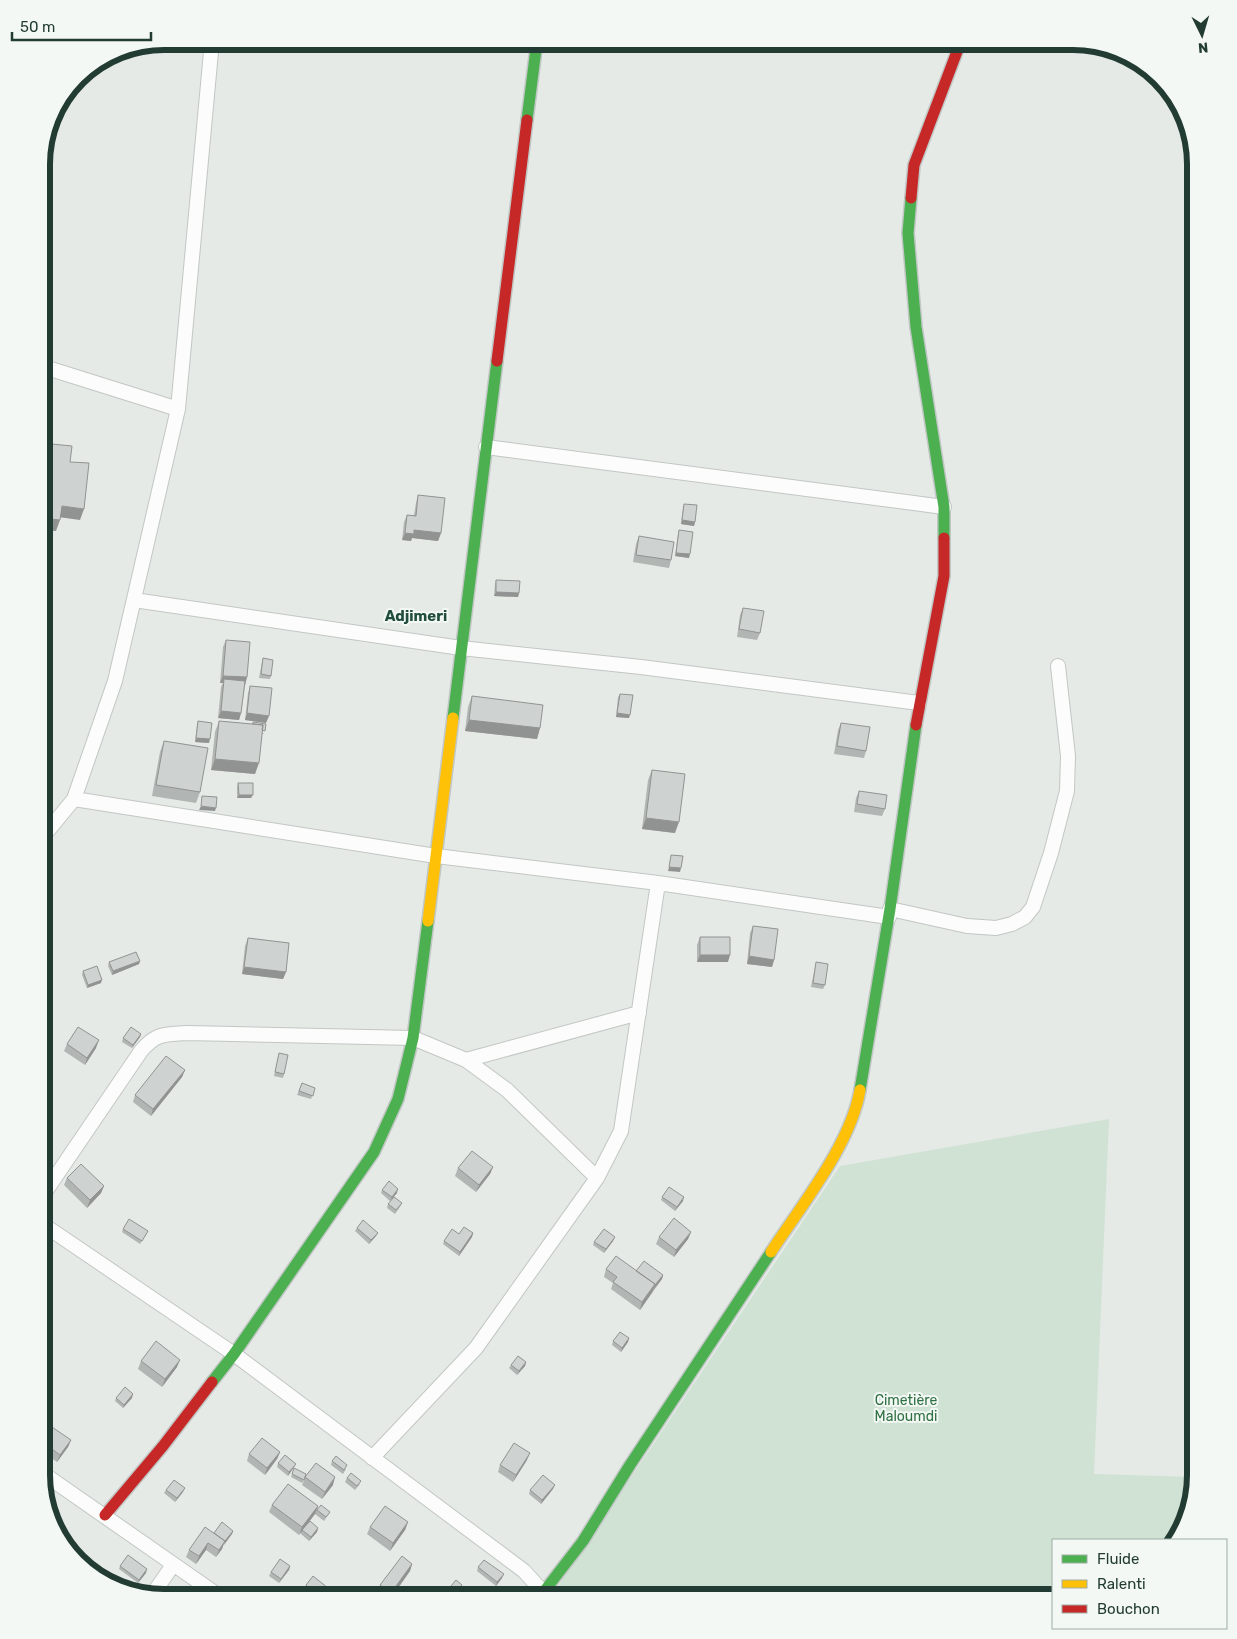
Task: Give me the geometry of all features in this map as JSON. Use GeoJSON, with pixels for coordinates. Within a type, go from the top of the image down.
{"type":"FeatureCollection","features":[{"type":"Feature","properties":{"kind":"street"},"geometry":{"type":"LineString","coordinates":[[50,828],[74,799],[115,681],[178,409],[211,50]]}},
{"type":"Feature","properties":{"kind":"street"},"geometry":{"type":"LineString","coordinates":[[105,1515],[163,1446],[234,1354],[374,1152],[398,1099],[413,1038],[536,50]]}},
{"type":"Feature","properties":{"kind":"street"},"geometry":{"type":"LineString","coordinates":[[548,1589],[583,1541],[630,1465],[834,1158],[860,1095],[890,913],[919,703],[944,576],[944,507],[916,327],[908,233],[914,165],[958,50]]}},
{"type":"Feature","properties":{"kind":"street"},"geometry":{"type":"LineString","coordinates":[[50,369],[178,409]]}},
{"type":"Feature","properties":{"kind":"street"},"geometry":{"type":"LineString","coordinates":[[486,447],[944,507]]}},
{"type":"Feature","properties":{"kind":"street"},"geometry":{"type":"LineString","coordinates":[[134,600],[461,648],[641,667],[919,703]]}},
{"type":"Feature","properties":{"kind":"street"},"geometry":{"type":"LineString","coordinates":[[74,799],[436,856],[890,913],[967,926],[996,928],[1012,924],[1025,917],[1033,907],[1051,853],[1067,791],[1068,756],[1058,666]]}},
{"type":"Feature","properties":{"kind":"street"},"geometry":{"type":"LineString","coordinates":[[372,1458],[476,1348],[597,1178],[621,1131],[658,883]]}},
{"type":"Feature","properties":{"kind":"street"},"geometry":{"type":"LineString","coordinates":[[466,1060],[639,1013]]}},
{"type":"Feature","properties":{"kind":"street"},"geometry":{"type":"LineString","coordinates":[[50,1185],[149,1042],[156,1037],[166,1034],[187,1033],[413,1038],[466,1060],[507,1090],[597,1178]]}},
{"type":"Feature","properties":{"kind":"street"},"geometry":{"type":"LineString","coordinates":[[50,1229],[234,1354],[524,1571],[538,1589]]}},
{"type":"Feature","properties":{"kind":"street"},"geometry":{"type":"LineString","coordinates":[[50,1478],[209,1589]]}},
{"type":"Feature","properties":{"kind":"street"},"geometry":{"type":"LineString","coordinates":[[156,1589],[173,1565]]}},
{"type":"Feature","properties":{"kind":"green space","name":"Cimetière Maloumdi"},"geometry":{"type":"Polygon","coordinates":[[[1109,1119],[1094,1474],[1187,1477],[1183,1505],[1168,1538],[1052,1539],[1052,1589],[556,1589],[840,1166],[1109,1119]]]}},
{"type":"Feature","properties":{"kind":"building"},"geometry":{"type":"Polygon","coordinates":[[[50,444],[72,446],[70,462],[89,463],[84,509],[62,506],[60,520],[50,519],[50,444]]]}},
{"type":"Feature","properties":{"kind":"building"},"geometry":{"type":"Polygon","coordinates":[[[418,495],[445,498],[441,533],[414,530],[414,534],[405,533],[407,515],[416,516],[418,495]]]}},
{"type":"Feature","properties":{"kind":"building"},"geometry":{"type":"Polygon","coordinates":[[[684,504],[697,505],[695,522],[682,520],[684,504]]]}},
{"type":"Feature","properties":{"kind":"building"},"geometry":{"type":"Polygon","coordinates":[[[679,530],[693,532],[690,554],[676,553],[679,530]]]}},
{"type":"Feature","properties":{"kind":"building"},"geometry":{"type":"Polygon","coordinates":[[[639,536],[674,542],[671,560],[636,555],[639,536]]]}},
{"type":"Feature","properties":{"kind":"building"},"geometry":{"type":"Polygon","coordinates":[[[496,580],[520,581],[519,593],[496,592],[496,580]]]}},
{"type":"Feature","properties":{"kind":"building"},"geometry":{"type":"Polygon","coordinates":[[[743,608],[764,611],[760,633],[739,629],[743,608]]]}},
{"type":"Feature","properties":{"kind":"building"},"geometry":{"type":"Polygon","coordinates":[[[226,640],[250,642],[247,677],[223,676],[226,640]]]}},
{"type":"Feature","properties":{"kind":"building"},"geometry":{"type":"Polygon","coordinates":[[[263,658],[273,660],[271,676],[261,674],[263,658]]]}},
{"type":"Feature","properties":{"kind":"building"},"geometry":{"type":"Polygon","coordinates":[[[224,679],[245,681],[241,713],[221,711],[224,679]]]}},
{"type":"Feature","properties":{"kind":"building"},"geometry":{"type":"Polygon","coordinates":[[[250,686],[272,688],[269,716],[247,713],[250,686]]]}},
{"type":"Feature","properties":{"kind":"building"},"geometry":{"type":"Polygon","coordinates":[[[620,694],[633,695],[630,715],[617,713],[620,694]]]}},
{"type":"Feature","properties":{"kind":"building"},"geometry":{"type":"Polygon","coordinates":[[[472,696],[543,705],[540,728],[469,720],[472,696]]]}},
{"type":"Feature","properties":{"kind":"building"},"geometry":{"type":"Polygon","coordinates":[[[198,721],[212,723],[210,739],[196,738],[198,721]]]}},
{"type":"Feature","properties":{"kind":"building"},"geometry":{"type":"Polygon","coordinates":[[[219,721],[263,725],[259,763],[215,759],[219,721]]]}},
{"type":"Feature","properties":{"kind":"building"},"geometry":{"type":"Polygon","coordinates":[[[253,722],[266,724],[265,731],[262,730],[263,725],[253,724],[253,722]]]}},
{"type":"Feature","properties":{"kind":"building"},"geometry":{"type":"Polygon","coordinates":[[[841,723],[870,727],[866,751],[837,746],[841,723]]]}},
{"type":"Feature","properties":{"kind":"building"},"geometry":{"type":"Polygon","coordinates":[[[164,741],[208,748],[200,792],[156,785],[164,741]]]}},
{"type":"Feature","properties":{"kind":"building"},"geometry":{"type":"Polygon","coordinates":[[[652,770],[685,774],[679,822],[646,818],[652,770]]]}},
{"type":"Feature","properties":{"kind":"building"},"geometry":{"type":"Polygon","coordinates":[[[238,783],[253,783],[253,795],[239,795],[238,783]]]}},
{"type":"Feature","properties":{"kind":"building"},"geometry":{"type":"Polygon","coordinates":[[[859,791],[887,795],[885,809],[857,804],[859,791]]]}},
{"type":"Feature","properties":{"kind":"building"},"geometry":{"type":"Polygon","coordinates":[[[202,796],[217,797],[216,808],[201,806],[202,796]]]}},
{"type":"Feature","properties":{"kind":"building"},"geometry":{"type":"Polygon","coordinates":[[[671,855],[683,856],[681,868],[669,867],[671,855]]]}},
{"type":"Feature","properties":{"kind":"building"},"geometry":{"type":"Polygon","coordinates":[[[753,926],[778,929],[774,960],[749,956],[753,926]]]}},
{"type":"Feature","properties":{"kind":"building"},"geometry":{"type":"Polygon","coordinates":[[[700,937],[730,937],[730,955],[700,955],[700,937]]]}},
{"type":"Feature","properties":{"kind":"building"},"geometry":{"type":"Polygon","coordinates":[[[248,938],[289,943],[286,972],[244,967],[248,938]]]}},
{"type":"Feature","properties":{"kind":"building"},"geometry":{"type":"Polygon","coordinates":[[[136,952],[140,961],[113,971],[109,962],[136,952]]]}},
{"type":"Feature","properties":{"kind":"building"},"geometry":{"type":"Polygon","coordinates":[[[816,962],[828,964],[825,985],[813,983],[816,962]]]}},
{"type":"Feature","properties":{"kind":"building"},"geometry":{"type":"Polygon","coordinates":[[[97,966],[102,980],[88,985],[83,971],[97,966]]]}},
{"type":"Feature","properties":{"kind":"building"},"geometry":{"type":"Polygon","coordinates":[[[78,1027],[99,1040],[87,1058],[67,1044],[78,1027]]]}},
{"type":"Feature","properties":{"kind":"building"},"geometry":{"type":"Polygon","coordinates":[[[131,1027],[141,1034],[133,1045],[123,1038],[131,1027]]]}},
{"type":"Feature","properties":{"kind":"building"},"geometry":{"type":"Polygon","coordinates":[[[279,1053],[288,1055],[284,1074],[275,1072],[279,1053]]]}},
{"type":"Feature","properties":{"kind":"building"},"geometry":{"type":"Polygon","coordinates":[[[166,1056],[185,1070],[153,1109],[135,1095],[166,1056]]]}},
{"type":"Feature","properties":{"kind":"building"},"geometry":{"type":"Polygon","coordinates":[[[302,1083],[315,1088],[313,1096],[299,1091],[302,1083]]]}},
{"type":"Feature","properties":{"kind":"building"},"geometry":{"type":"Polygon","coordinates":[[[472,1151],[493,1167],[479,1185],[458,1168],[472,1151]]]}},
{"type":"Feature","properties":{"kind":"building"},"geometry":{"type":"Polygon","coordinates":[[[81,1164],[104,1186],[90,1200],[67,1178],[81,1164]]]}},
{"type":"Feature","properties":{"kind":"building"},"geometry":{"type":"Polygon","coordinates":[[[389,1181],[398,1189],[392,1197],[382,1190],[389,1181]]]}},
{"type":"Feature","properties":{"kind":"building"},"geometry":{"type":"Polygon","coordinates":[[[669,1187],[684,1197],[677,1207],[662,1197],[669,1187]]]}},
{"type":"Feature","properties":{"kind":"building"},"geometry":{"type":"Polygon","coordinates":[[[394,1197],[402,1203],[396,1210],[388,1204],[394,1197]]]}},
{"type":"Feature","properties":{"kind":"building"},"geometry":{"type":"Polygon","coordinates":[[[674,1218],[691,1232],[676,1250],[659,1237],[674,1218]]]}},
{"type":"Feature","properties":{"kind":"building"},"geometry":{"type":"Polygon","coordinates":[[[129,1219],[148,1231],[142,1241],[123,1229],[129,1219]]]}},
{"type":"Feature","properties":{"kind":"building"},"geometry":{"type":"Polygon","coordinates":[[[363,1220],[378,1233],[371,1240],[357,1228],[363,1220]]]}},
{"type":"Feature","properties":{"kind":"building"},"geometry":{"type":"Polygon","coordinates":[[[464,1227],[473,1233],[460,1252],[444,1241],[452,1229],[459,1234],[464,1227]]]}},
{"type":"Feature","properties":{"kind":"building"},"geometry":{"type":"Polygon","coordinates":[[[604,1229],[615,1237],[606,1249],[594,1242],[604,1229]]]}},
{"type":"Feature","properties":{"kind":"building"},"geometry":{"type":"Polygon","coordinates":[[[616,1256],[655,1284],[642,1302],[613,1282],[617,1277],[606,1269],[616,1256]]]}},
{"type":"Feature","properties":{"kind":"building"},"geometry":{"type":"Polygon","coordinates":[[[644,1261],[663,1275],[655,1285],[636,1271],[644,1261]]]}},
{"type":"Feature","properties":{"kind":"building"},"geometry":{"type":"Polygon","coordinates":[[[620,1332],[629,1338],[622,1348],[613,1341],[620,1332]]]}},
{"type":"Feature","properties":{"kind":"building"},"geometry":{"type":"Polygon","coordinates":[[[156,1341],[180,1360],[165,1379],[141,1361],[156,1341]]]}},
{"type":"Feature","properties":{"kind":"building"},"geometry":{"type":"Polygon","coordinates":[[[518,1356],[526,1362],[519,1371],[511,1365],[518,1356]]]}},
{"type":"Feature","properties":{"kind":"building"},"geometry":{"type":"Polygon","coordinates":[[[125,1387],[133,1394],[124,1405],[116,1398],[125,1387]]]}},
{"type":"Feature","properties":{"kind":"building"},"geometry":{"type":"Polygon","coordinates":[[[50,1426],[71,1440],[60,1455],[50,1448],[50,1426]]]}},
{"type":"Feature","properties":{"kind":"building"},"geometry":{"type":"Polygon","coordinates":[[[262,1438],[280,1452],[267,1468],[249,1454],[262,1438]]]}},
{"type":"Feature","properties":{"kind":"building"},"geometry":{"type":"Polygon","coordinates":[[[514,1443],[530,1453],[516,1475],[500,1465],[514,1443]]]}},
{"type":"Feature","properties":{"kind":"building"},"geometry":{"type":"Polygon","coordinates":[[[285,1455],[296,1464],[289,1472],[278,1463],[285,1455]]]}},
{"type":"Feature","properties":{"kind":"building"},"geometry":{"type":"Polygon","coordinates":[[[336,1456],[347,1465],[344,1470],[332,1461],[336,1456]]]}},
{"type":"Feature","properties":{"kind":"building"},"geometry":{"type":"Polygon","coordinates":[[[316,1463],[335,1477],[325,1492],[305,1477],[316,1463]]]}},
{"type":"Feature","properties":{"kind":"building"},"geometry":{"type":"Polygon","coordinates":[[[294,1468],[306,1474],[304,1480],[292,1474],[294,1468]]]}},
{"type":"Feature","properties":{"kind":"building"},"geometry":{"type":"Polygon","coordinates":[[[351,1473],[361,1481],[357,1486],[347,1478],[351,1473]]]}},
{"type":"Feature","properties":{"kind":"building"},"geometry":{"type":"Polygon","coordinates":[[[543,1475],[555,1485],[542,1500],[530,1490],[543,1475]]]}},
{"type":"Feature","properties":{"kind":"building"},"geometry":{"type":"Polygon","coordinates":[[[174,1480],[185,1488],[177,1498],[166,1490],[174,1480]]]}},
{"type":"Feature","properties":{"kind":"building"},"geometry":{"type":"Polygon","coordinates":[[[288,1484],[318,1506],[302,1527],[272,1505],[288,1484]]]}},
{"type":"Feature","properties":{"kind":"building"},"geometry":{"type":"Polygon","coordinates":[[[321,1505],[330,1512],[326,1517],[317,1510],[321,1505]]]}},
{"type":"Feature","properties":{"kind":"building"},"geometry":{"type":"Polygon","coordinates":[[[385,1506],[408,1522],[393,1543],[370,1527],[385,1506]]]}},
{"type":"Feature","properties":{"kind":"building"},"geometry":{"type":"Polygon","coordinates":[[[310,1521],[318,1528],[311,1537],[302,1530],[310,1521]]]}},
{"type":"Feature","properties":{"kind":"building"},"geometry":{"type":"Polygon","coordinates":[[[222,1522],[233,1531],[225,1541],[214,1533],[222,1522]]]}},
{"type":"Feature","properties":{"kind":"building"},"geometry":{"type":"Polygon","coordinates":[[[205,1527],[225,1541],[219,1550],[208,1543],[199,1556],[189,1550],[205,1527]]]}},
{"type":"Feature","properties":{"kind":"building"},"geometry":{"type":"Polygon","coordinates":[[[128,1555],[147,1569],[139,1580],[120,1566],[128,1555]]]}},
{"type":"Feature","properties":{"kind":"building"},"geometry":{"type":"Polygon","coordinates":[[[402,1556],[412,1564],[394,1589],[386,1589],[380,1585],[402,1556]]]}},
{"type":"Feature","properties":{"kind":"building"},"geometry":{"type":"Polygon","coordinates":[[[280,1559],[290,1566],[281,1579],[271,1572],[280,1559]]]}},
{"type":"Feature","properties":{"kind":"building"},"geometry":{"type":"Polygon","coordinates":[[[484,1560],[504,1574],[497,1582],[478,1567],[484,1560]]]}},
{"type":"Feature","properties":{"kind":"building"},"geometry":{"type":"Polygon","coordinates":[[[313,1576],[328,1588],[311,1589],[306,1585],[313,1576]]]}},
{"type":"Feature","properties":{"kind":"building"},"geometry":{"type":"Polygon","coordinates":[[[456,1580],[462,1585],[459,1589],[451,1586],[456,1580]]]}},
{"type":"Feature","properties":{"kind":"traffic: fast"},"geometry":{"type":"LineString","coordinates":[[527,120],[536,50]]}},
{"type":"Feature","properties":{"kind":"traffic: fast"},"geometry":{"type":"LineString","coordinates":[[911,198],[908,233],[916,327],[944,507],[944,538]]}},
{"type":"Feature","properties":{"kind":"traffic: fast"},"geometry":{"type":"LineString","coordinates":[[453,718],[497,361]]}},
{"type":"Feature","properties":{"kind":"traffic: fast"},"geometry":{"type":"LineString","coordinates":[[860,1090],[890,909],[916,725]]}},
{"type":"Feature","properties":{"kind":"traffic: fast"},"geometry":{"type":"LineString","coordinates":[[212,1382],[234,1354],[374,1152],[398,1099],[413,1038],[428,921]]}},
{"type":"Feature","properties":{"kind":"traffic: fast"},"geometry":{"type":"LineString","coordinates":[[546,1589],[583,1541],[630,1465],[771,1252]]}},
{"type":"Feature","properties":{"kind":"traffic: slow"},"geometry":{"type":"LineString","coordinates":[[428,921],[453,718]]}},
{"type":"Feature","properties":{"kind":"traffic: slow"},"geometry":{"type":"LineString","coordinates":[[771,1252],[836,1153],[847,1132],[860,1090]]}},
{"type":"Feature","properties":{"kind":"traffic: jam"},"geometry":{"type":"LineString","coordinates":[[911,198],[914,165],[958,50]]}},
{"type":"Feature","properties":{"kind":"traffic: jam"},"geometry":{"type":"LineString","coordinates":[[497,361],[527,120]]}},
{"type":"Feature","properties":{"kind":"traffic: jam"},"geometry":{"type":"LineString","coordinates":[[916,725],[944,576],[944,538]]}},
{"type":"Feature","properties":{"kind":"traffic: jam"},"geometry":{"type":"LineString","coordinates":[[105,1515],[163,1446],[212,1382]]}},
{"type":"Feature","properties":{"kind":"district","name":"Adjimeri"},"geometry":{"type":"Point","coordinates":[416,616]}}]}
